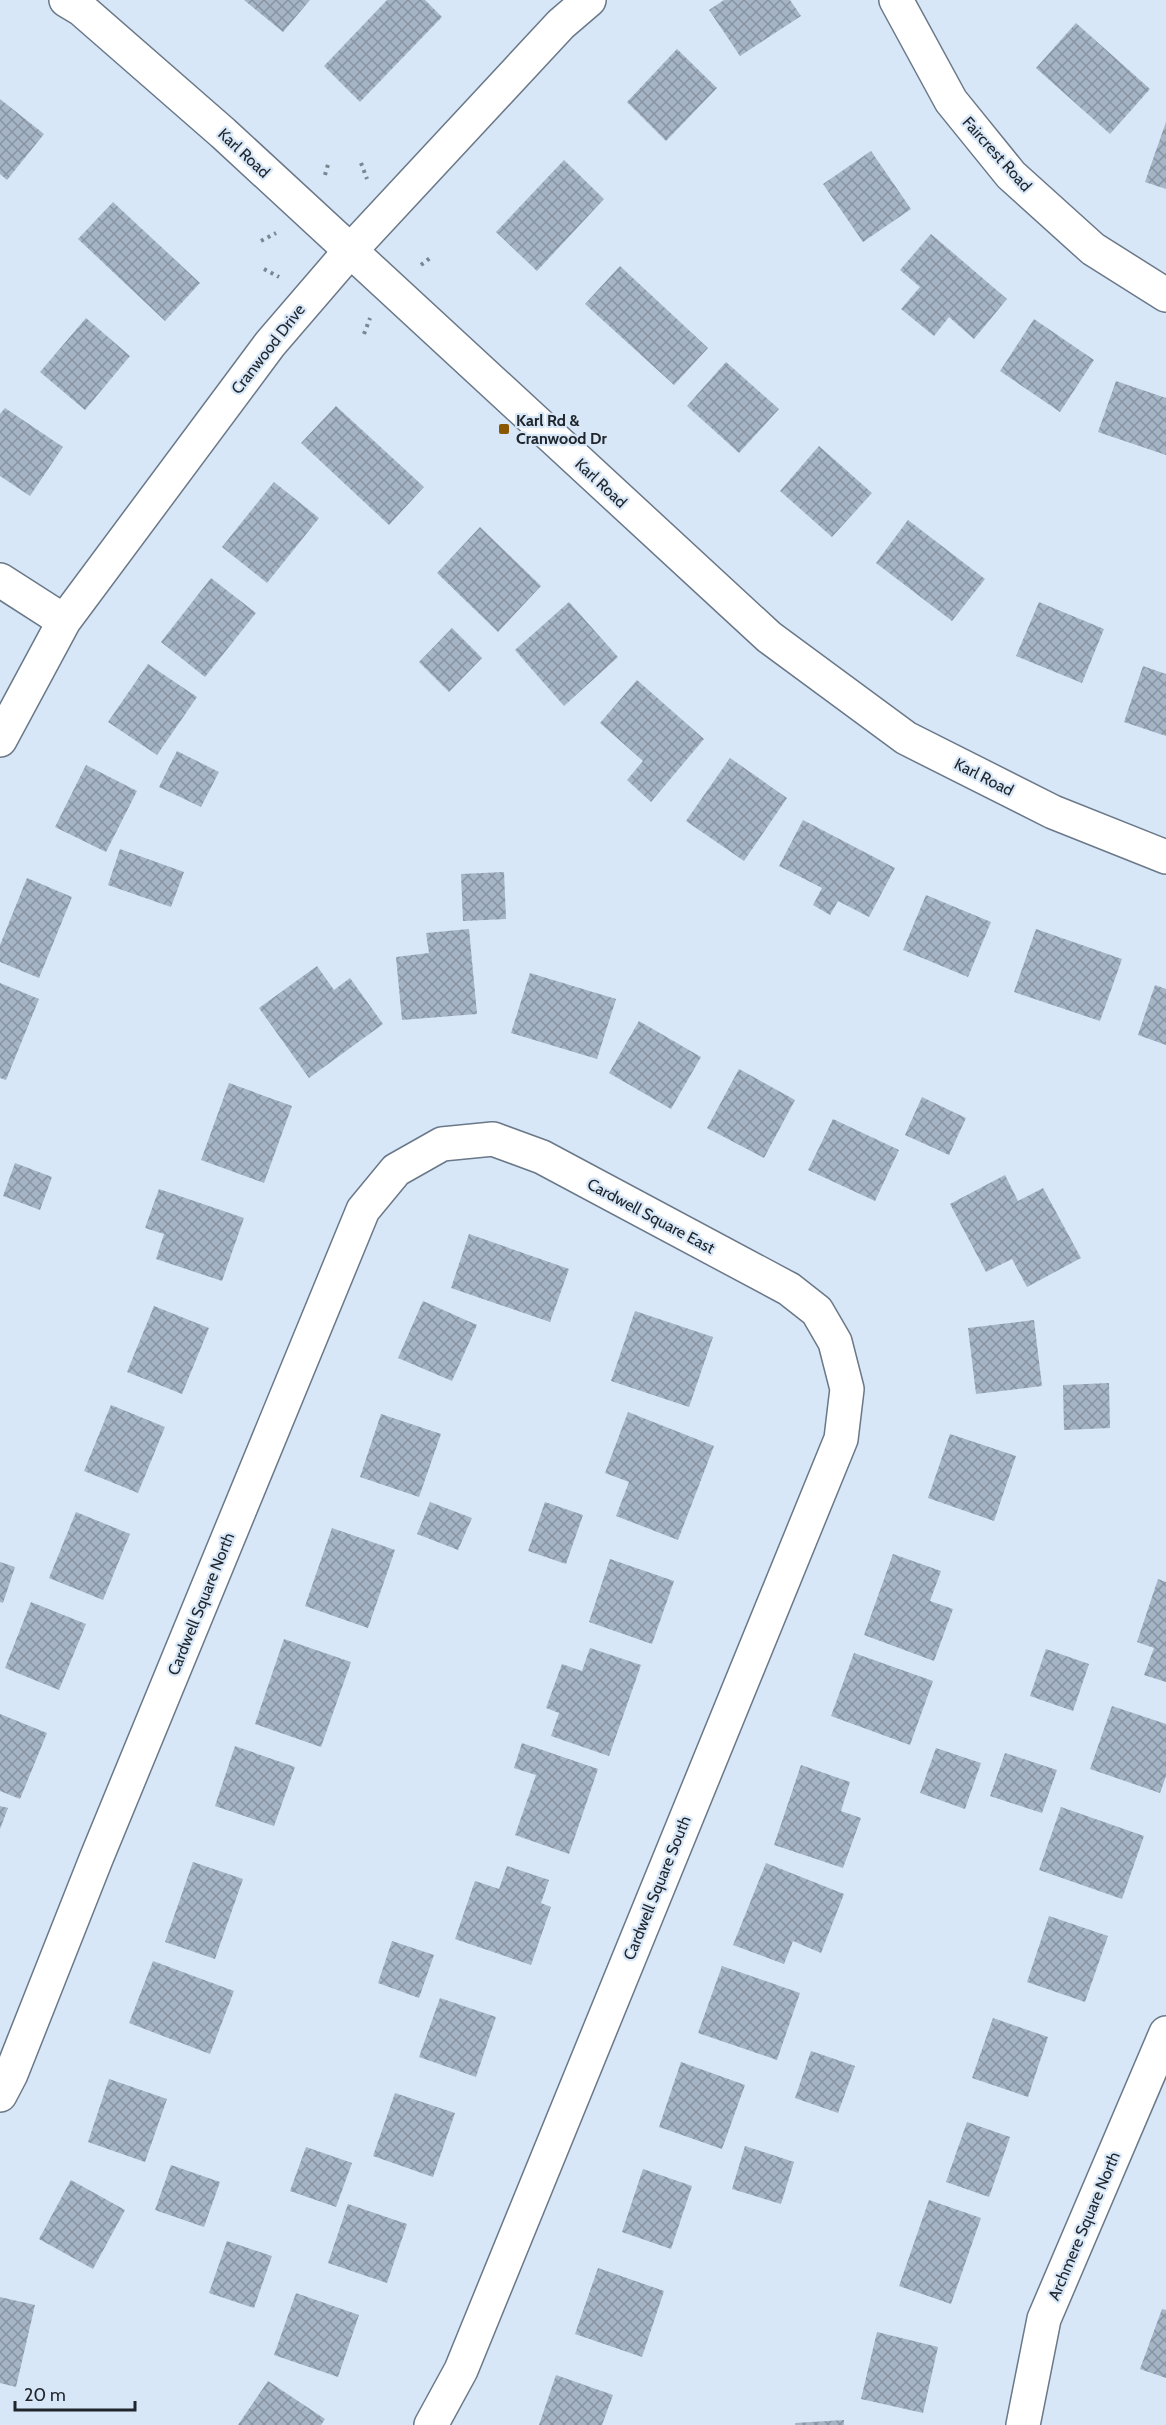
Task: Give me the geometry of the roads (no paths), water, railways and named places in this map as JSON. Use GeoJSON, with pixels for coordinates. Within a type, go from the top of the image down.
{"type":"FeatureCollection","features":[{"type":"Feature","properties":{"kind":"street","name":"Karl Road"},"geometry":{"type":"LineString","coordinates":[[66,0],[81,9],[223,133],[769,637],[906,738],[1053,812],[1166,858]]}},
{"type":"Feature","properties":{"kind":"street","name":"Cranwood Drive"},"geometry":{"type":"LineString","coordinates":[[0,740],[63,621],[270,344],[350,251],[561,24],[590,0]]}},
{"type":"Feature","properties":{"kind":"street","name":"Faircrest Road"},"geometry":{"type":"LineString","coordinates":[[896,0],[951,100],[1011,175],[1093,249],[1166,295]]}},
{"type":"Feature","properties":{"kind":"street"},"geometry":{"type":"LineString","coordinates":[[0,580],[63,621]]}},
{"type":"Feature","properties":{"kind":"street","name":"Cardwell Square East"},"geometry":{"type":"LineString","coordinates":[[442,1144],[494,1140],[542,1157],[789,1289],[817,1311],[835,1342]]}},
{"type":"Feature","properties":{"kind":"street","name":"Cardwell Square North"},"geometry":{"type":"LineString","coordinates":[[0,2095],[11,2074],[96,1859],[363,1210],[396,1170],[442,1144]]}},
{"type":"Feature","properties":{"kind":"street","name":"Cardwell Square South"},"geometry":{"type":"LineString","coordinates":[[431,2425],[461,2370],[840,1438],[847,1389],[835,1342]]}},
{"type":"Feature","properties":{"kind":"street","name":"Archmere Square North"},"geometry":{"type":"LineString","coordinates":[[1023,2425],[1044,2319],[1166,2034]]}},
{"type":"Feature","properties":{"kind":"place","name":"Karl Rd & Cranwood Dr"},"geometry":{"type":"Point","coordinates":[504,429]}}]}
